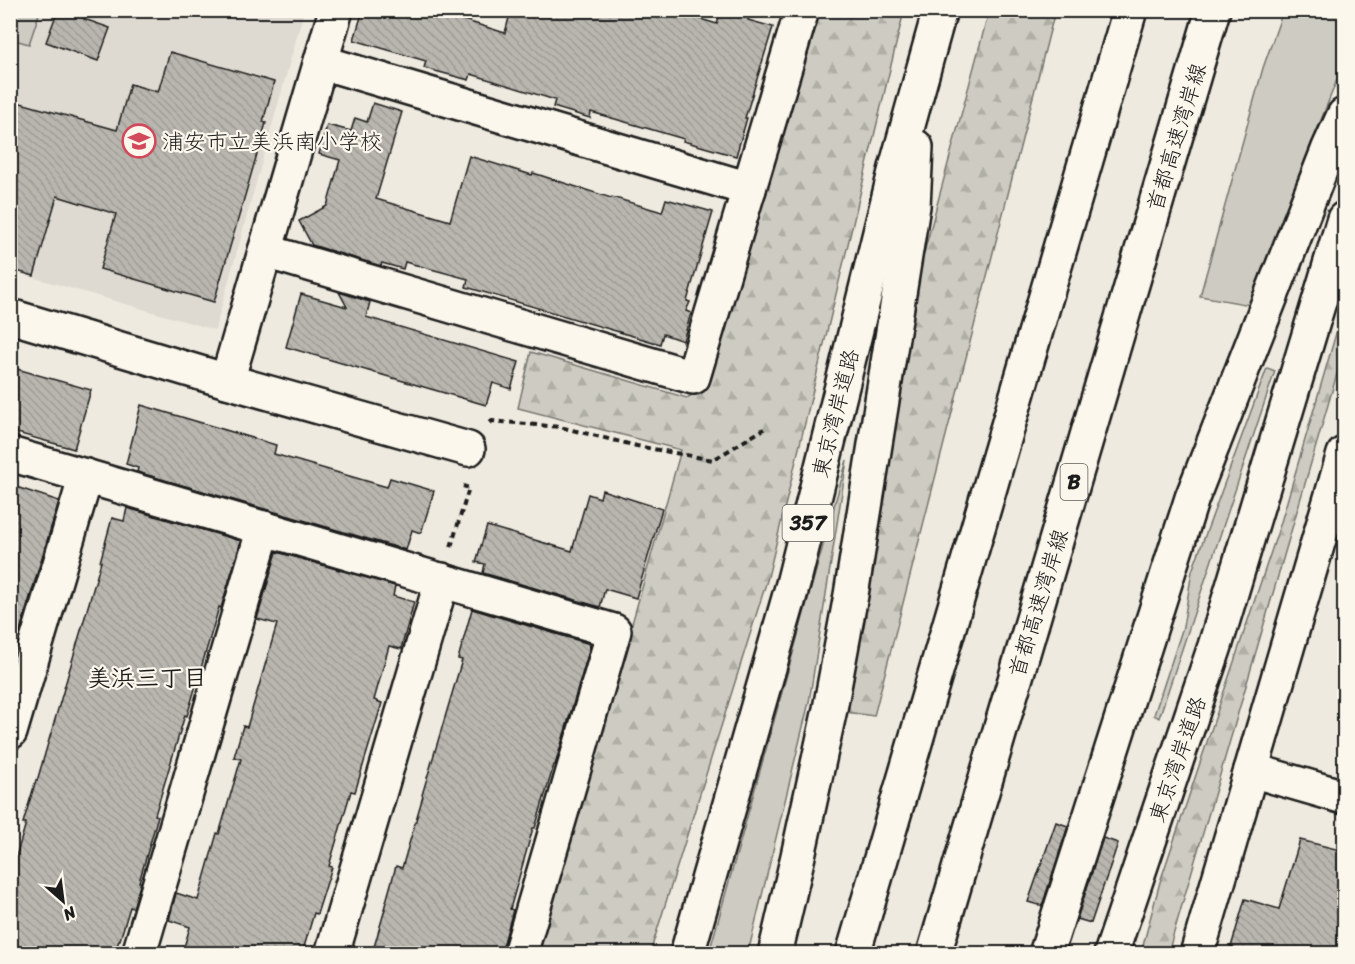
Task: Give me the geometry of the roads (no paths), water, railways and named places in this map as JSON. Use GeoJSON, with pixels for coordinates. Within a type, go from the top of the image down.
{"type":"FeatureCollection","features":[{"type":"Feature","properties":{"kind":"main road"},"geometry":{"type":"LineString","coordinates":[[227,381],[336,10]]}},
{"type":"Feature","properties":{"kind":"main road"},"geometry":{"type":"LineString","coordinates":[[265,250],[693,377],[802,10]]}},
{"type":"Feature","properties":{"kind":"main road","name":"東京湾岸道路"},"geometry":{"type":"LineString","coordinates":[[687,954],[793,585],[896,168],[940,10]]}},
{"type":"Feature","properties":{"kind":"main road"},"geometry":{"type":"LineString","coordinates":[[853,954],[1130,10]]}},
{"type":"Feature","properties":{"kind":"main road","name":"首都高速湾岸線"},"geometry":{"type":"LineString","coordinates":[[934,954],[1214,10]]}},
{"type":"Feature","properties":{"kind":"main road"},"geometry":{"type":"LineString","coordinates":[[321,62],[749,189]]}},
{"type":"Feature","properties":{"kind":"main road"},"geometry":{"type":"LineString","coordinates":[[775,954],[828,720],[851,595],[913,206],[918,89]]}},
{"type":"Feature","properties":{"kind":"main road"},"geometry":{"type":"LineString","coordinates":[[1046,954],[1192,498],[1344,115]]}},
{"type":"Feature","properties":{"kind":"main road","name":"東京湾岸道路"},"geometry":{"type":"LineString","coordinates":[[1111,954],[1215,646],[1344,219]]}},
{"type":"Feature","properties":{"kind":"main road"},"geometry":{"type":"LineString","coordinates":[[10,316],[227,381],[468,449]]}},
{"type":"Feature","properties":{"kind":"main road"},"geometry":{"type":"LineString","coordinates":[[10,454],[614,631],[520,954]]}},
{"type":"Feature","properties":{"kind":"main road"},"geometry":{"type":"LineString","coordinates":[[1197,954],[1344,454]]}},
{"type":"Feature","properties":{"kind":"main road"},"geometry":{"type":"LineString","coordinates":[[10,732],[86,476]]}},
{"type":"Feature","properties":{"kind":"main road"},"geometry":{"type":"LineString","coordinates":[[139,954],[264,528]]}},
{"type":"Feature","properties":{"kind":"main road"},"geometry":{"type":"LineString","coordinates":[[332,954],[442,580]]}},
{"type":"Feature","properties":{"kind":"main road"},"geometry":{"type":"LineString","coordinates":[[1251,770],[1344,797]]}},
{"type":"Feature","properties":{"kind":"place","name":"浦安市立美浜南小学校"},"geometry":{"type":"Point","coordinates":[139,141]}},
{"type":"Feature","properties":{"kind":"district","name":"美浜三丁目"},"geometry":{"type":"Point","coordinates":[147,678]}}]}
